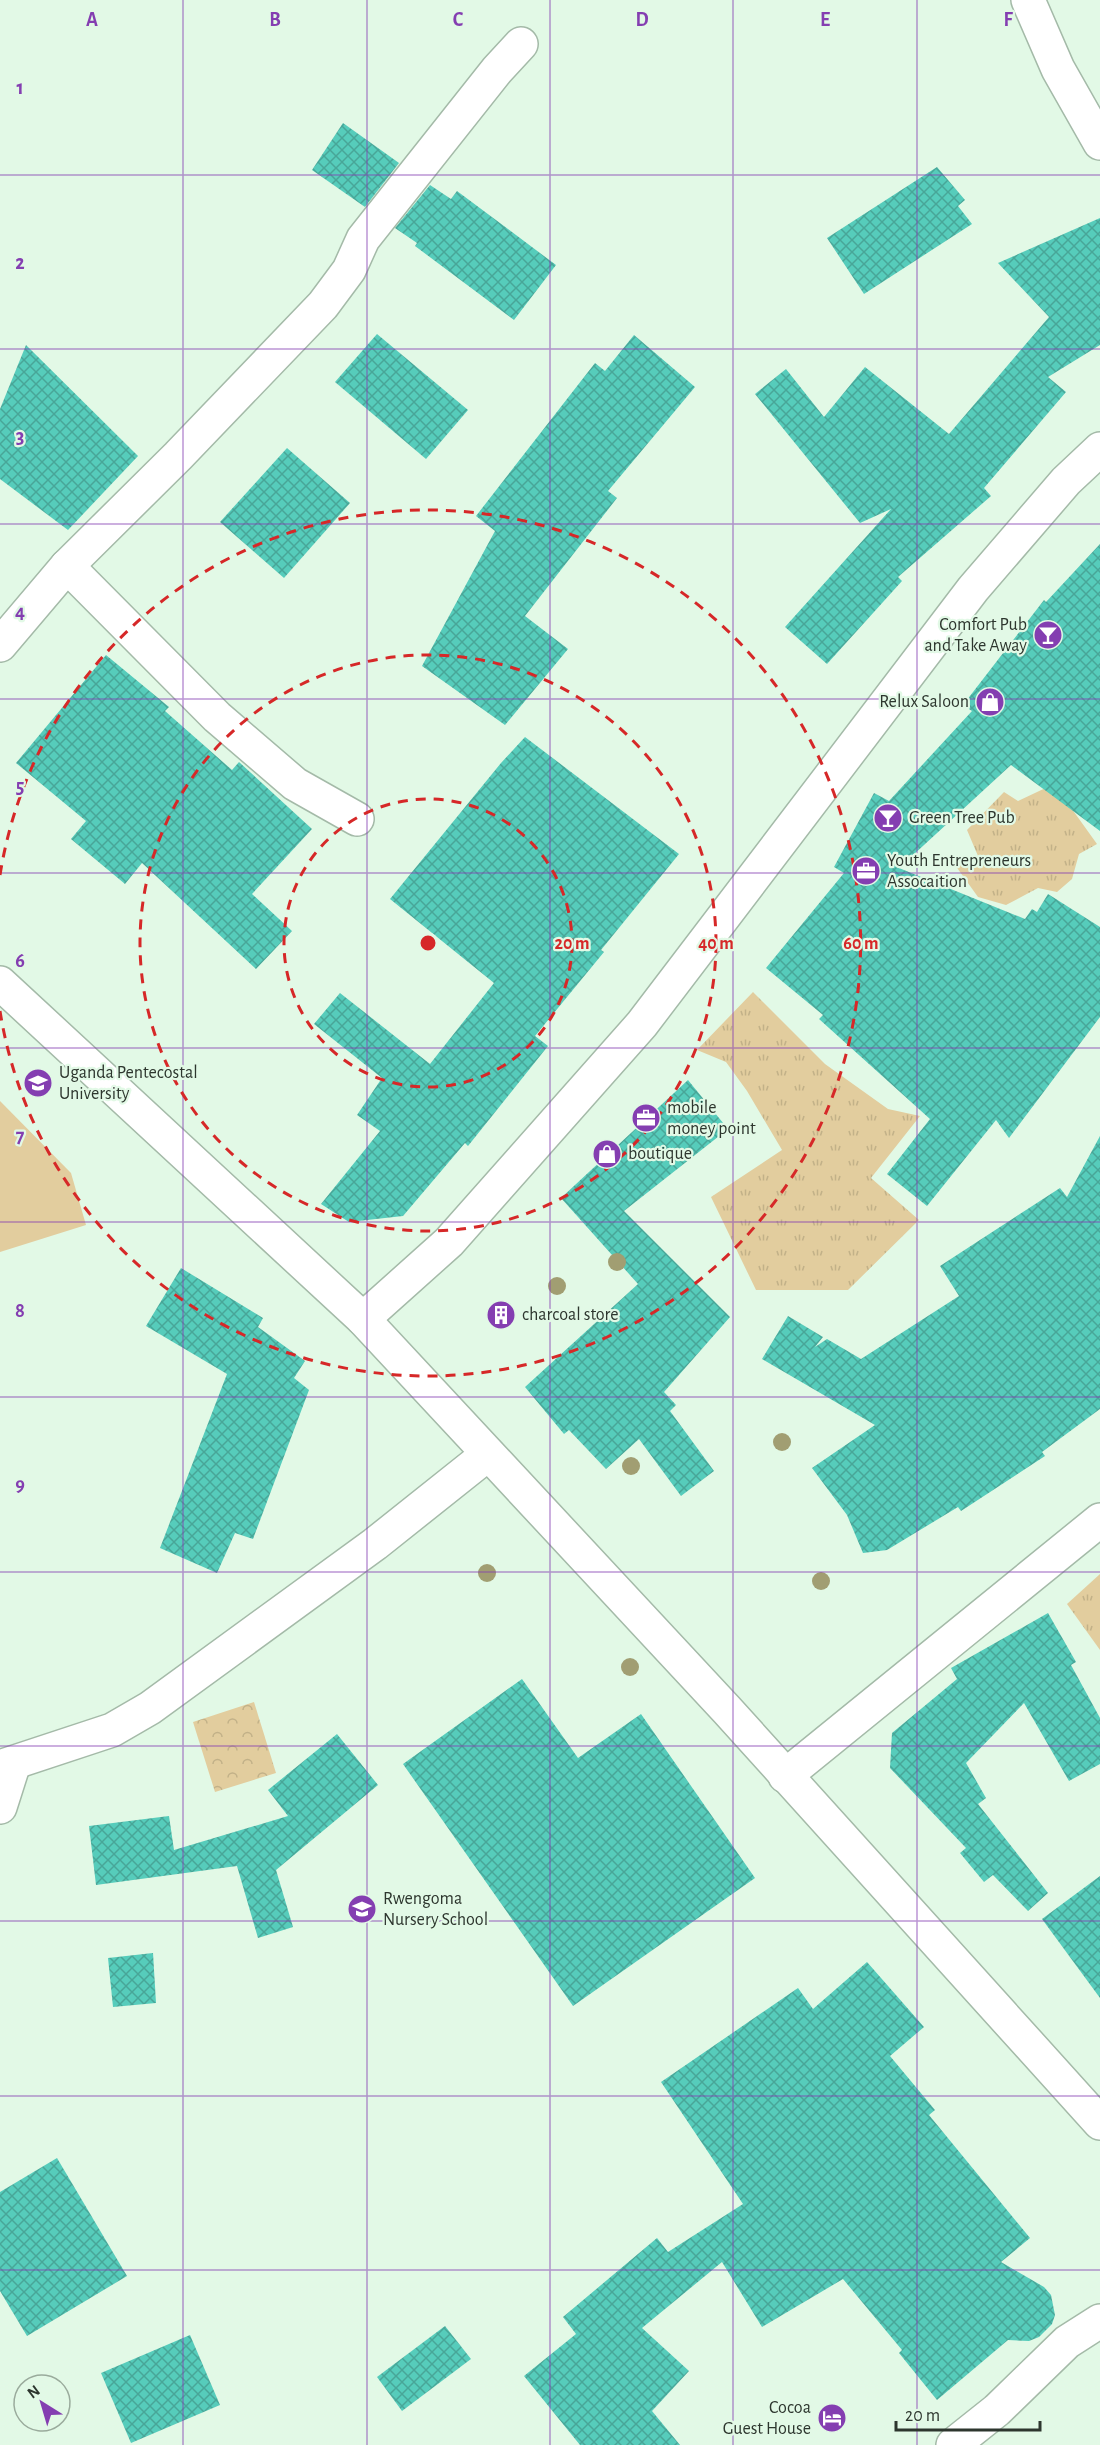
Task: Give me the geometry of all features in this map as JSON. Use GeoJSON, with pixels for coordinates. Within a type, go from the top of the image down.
{"type":"FeatureCollection","features":[{"type":"Feature","properties":{"kind":"street"},"geometry":{"type":"LineString","coordinates":[[1028,0],[1058,69],[1100,143]]}},
{"type":"Feature","properties":{"kind":"street"},"geometry":{"type":"LineString","coordinates":[[0,645],[67,566],[178,456],[323,305],[349,270],[363,240],[497,69],[521,44]]}},
{"type":"Feature","properties":{"kind":"street"},"geometry":{"type":"LineString","coordinates":[[363,1320],[449,1242],[642,1024],[973,589],[1066,482],[1100,449]]}},
{"type":"Feature","properties":{"kind":"street"},"geometry":{"type":"LineString","coordinates":[[67,566],[217,717],[295,784],[357,819]]}},
{"type":"Feature","properties":{"kind":"street"},"geometry":{"type":"LineString","coordinates":[[0,983],[363,1320],[727,1710],[1100,2122]]}},
{"type":"Feature","properties":{"kind":"street"},"geometry":{"type":"LineString","coordinates":[[0,1807],[7,1765],[112,1730],[150,1708],[375,1544],[488,1454]]}},
{"type":"Feature","properties":{"kind":"street"},"geometry":{"type":"LineString","coordinates":[[785,1776],[1100,1520]]}},
{"type":"Feature","properties":{"kind":"street"},"geometry":{"type":"LineString","coordinates":[[953,2445],[997,2410],[1067,2342],[1100,2321]]}},
{"type":"Feature","properties":{"kind":"green space"},"geometry":{"type":"Polygon","coordinates":[[[1054,784],[1097,844],[1079,854],[1072,879],[1057,892],[1038,888],[1006,905],[978,897],[955,865],[978,856],[967,830],[1004,792],[1018,801],[1054,784]]]}},
{"type":"Feature","properties":{"kind":"green space"},"geometry":{"type":"Polygon","coordinates":[[[753,992],[825,1064],[888,1109],[920,1116],[871,1178],[919,1220],[848,1290],[756,1290],[711,1197],[782,1150],[747,1091],[726,1062],[697,1050],[753,992]]]}},
{"type":"Feature","properties":{"kind":"green space"},"geometry":{"type":"Polygon","coordinates":[[[0,1101],[71,1173],[86,1225],[0,1252],[0,1101]]]}},
{"type":"Feature","properties":{"kind":"green space"},"geometry":{"type":"Polygon","coordinates":[[[1100,1574],[1100,1650],[1067,1604],[1100,1574]]]}},
{"type":"Feature","properties":{"kind":"green space"},"geometry":{"type":"Polygon","coordinates":[[[254,1702],[276,1773],[215,1792],[193,1722],[254,1702]]]}},
{"type":"Feature","properties":{"kind":"building"},"geometry":{"type":"Polygon","coordinates":[[[343,123],[399,163],[365,207],[312,170],[343,123]]]}},
{"type":"Feature","properties":{"kind":"building"},"geometry":{"type":"Polygon","coordinates":[[[937,167],[965,200],[958,206],[972,224],[864,294],[827,238],[937,167]]]}},
{"type":"Feature","properties":{"kind":"building"},"geometry":{"type":"Polygon","coordinates":[[[430,185],[451,199],[457,191],[556,265],[514,320],[415,246],[417,243],[395,228],[430,185]]]}},
{"type":"Feature","properties":{"kind":"building"},"geometry":{"type":"Polygon","coordinates":[[[1100,218],[1100,345],[1048,377],[1066,392],[984,488],[991,496],[898,577],[902,581],[827,664],[785,627],[891,509],[860,523],[755,394],[786,369],[824,417],[865,367],[949,434],[1049,317],[998,263],[1100,218]]]}},
{"type":"Feature","properties":{"kind":"building"},"geometry":{"type":"Polygon","coordinates":[[[377,334],[468,410],[426,459],[335,382],[377,334]]]}},
{"type":"Feature","properties":{"kind":"building"},"geometry":{"type":"Polygon","coordinates":[[[634,335],[695,387],[608,491],[617,498],[525,616],[568,649],[505,725],[422,666],[495,531],[476,516],[595,363],[605,371],[634,335]]]}},
{"type":"Feature","properties":{"kind":"building"},"geometry":{"type":"Polygon","coordinates":[[[26,345],[138,456],[68,530],[0,479],[0,409],[26,345]]]}},
{"type":"Feature","properties":{"kind":"building"},"geometry":{"type":"Polygon","coordinates":[[[287,448],[350,503],[284,578],[220,522],[287,448]]]}},
{"type":"Feature","properties":{"kind":"building"},"geometry":{"type":"Polygon","coordinates":[[[1100,544],[1100,831],[1011,765],[899,868],[1025,919],[1032,909],[1037,912],[1048,894],[1100,927],[1100,1017],[1009,1138],[996,1120],[927,1206],[887,1174],[930,1119],[819,1019],[823,1015],[766,968],[844,873],[834,867],[874,793],[889,801],[972,711],[963,705],[1044,600],[1046,602],[1100,544]]]}},
{"type":"Feature","properties":{"kind":"building"},"geometry":{"type":"Polygon","coordinates":[[[106,655],[169,707],[165,711],[232,770],[239,762],[312,829],[252,894],[292,931],[256,969],[142,863],[125,884],[71,839],[86,821],[16,763],[106,655]]]}},
{"type":"Feature","properties":{"kind":"building"},"geometry":{"type":"Polygon","coordinates":[[[525,737],[679,854],[601,950],[604,952],[535,1036],[548,1046],[468,1146],[465,1143],[403,1216],[349,1222],[321,1204],[380,1131],[357,1115],[382,1078],[314,1024],[340,993],[430,1064],[494,983],[390,899],[525,737]]]}},
{"type":"Feature","properties":{"kind":"building"},"geometry":{"type":"Polygon","coordinates":[[[688,1080],[728,1129],[624,1211],[730,1317],[664,1392],[676,1405],[670,1411],[714,1471],[681,1496],[639,1439],[606,1469],[569,1430],[564,1434],[525,1387],[638,1284],[561,1198],[688,1080]]]}},
{"type":"Feature","properties":{"kind":"building"},"geometry":{"type":"Polygon","coordinates":[[[1100,1136],[1100,1409],[1042,1452],[1045,1456],[961,1511],[958,1507],[887,1550],[863,1553],[847,1515],[812,1468],[875,1425],[762,1359],[788,1316],[823,1337],[815,1347],[827,1339],[861,1359],[959,1296],[940,1266],[1060,1188],[1067,1197],[1100,1136]]]}},
{"type":"Feature","properties":{"kind":"building"},"geometry":{"type":"Polygon","coordinates":[[[181,1268],[263,1318],[258,1327],[305,1361],[294,1378],[309,1390],[253,1539],[235,1533],[217,1573],[160,1548],[227,1374],[146,1326],[181,1268]]]}},
{"type":"Feature","properties":{"kind":"building"},"geometry":{"type":"Polygon","coordinates":[[[1048,1613],[1076,1662],[1071,1665],[1100,1718],[1100,1764],[1069,1781],[1024,1703],[966,1763],[986,1798],[978,1804],[1048,1893],[1028,1911],[993,1875],[984,1882],[960,1853],[966,1848],[890,1768],[892,1733],[957,1679],[951,1668],[1048,1613]]]}},
{"type":"Feature","properties":{"kind":"building"},"geometry":{"type":"Polygon","coordinates":[[[522,1679],[578,1758],[641,1714],[755,1878],[573,2006],[403,1764],[522,1679]]]}},
{"type":"Feature","properties":{"kind":"building"},"geometry":{"type":"Polygon","coordinates":[[[337,1734],[378,1785],[276,1870],[293,1927],[258,1938],[237,1866],[96,1885],[89,1826],[169,1816],[174,1850],[288,1816],[268,1790],[337,1734]]]}},
{"type":"Feature","properties":{"kind":"building"},"geometry":{"type":"Polygon","coordinates":[[[1100,1876],[1100,1998],[1042,1919],[1100,1876]]]}},
{"type":"Feature","properties":{"kind":"building"},"geometry":{"type":"Polygon","coordinates":[[[153,1953],[156,2003],[113,2007],[108,1958],[153,1953]]]}},
{"type":"Feature","properties":{"kind":"building"},"geometry":{"type":"Polygon","coordinates":[[[867,1962],[924,2027],[890,2056],[935,2110],[929,2115],[1030,2238],[1001,2262],[1044,2287],[1051,2295],[1055,2315],[1052,2324],[1039,2337],[1029,2341],[1008,2340],[937,2400],[899,2353],[902,2350],[843,2279],[762,2327],[722,2262],[642,2328],[689,2371],[652,2411],[680,2445],[580,2445],[524,2376],[576,2334],[563,2317],[657,2238],[668,2252],[743,2204],[661,2082],[798,1988],[813,2009],[867,1962]]]}},
{"type":"Feature","properties":{"kind":"building"},"geometry":{"type":"Polygon","coordinates":[[[57,2158],[127,2276],[27,2336],[0,2291],[0,2192],[57,2158]]]}},
{"type":"Feature","properties":{"kind":"building"},"geometry":{"type":"Polygon","coordinates":[[[445,2326],[471,2359],[402,2411],[377,2377],[445,2326]]]}},
{"type":"Feature","properties":{"kind":"building"},"geometry":{"type":"Polygon","coordinates":[[[190,2335],[220,2405],[131,2443],[101,2373],[190,2335]]]}},
{"type":"Feature","properties":{"kind":"place","name":"Comfort Pub and Take Away"},"geometry":{"type":"Point","coordinates":[1048,635]}},
{"type":"Feature","properties":{"kind":"place","name":"Relux Saloon"},"geometry":{"type":"Point","coordinates":[990,702]}},
{"type":"Feature","properties":{"kind":"place","name":"Green Tree Pub"},"geometry":{"type":"Point","coordinates":[888,818]}},
{"type":"Feature","properties":{"kind":"place","name":"Youth Entrepreneurs Assocaition"},"geometry":{"type":"Point","coordinates":[866,871]}},
{"type":"Feature","properties":{"kind":"place","name":"Uganda Pentecostal University"},"geometry":{"type":"Point","coordinates":[38,1083]}},
{"type":"Feature","properties":{"kind":"place","name":"mobile money point"},"geometry":{"type":"Point","coordinates":[646,1118]}},
{"type":"Feature","properties":{"kind":"place","name":"boutique"},"geometry":{"type":"Point","coordinates":[607,1154]}},
{"type":"Feature","properties":{"kind":"place","name":"charcoal store"},"geometry":{"type":"Point","coordinates":[501,1315]}},
{"type":"Feature","properties":{"kind":"place","name":"Rwengoma Nursery School"},"geometry":{"type":"Point","coordinates":[362,1909]}},
{"type":"Feature","properties":{"kind":"place","name":"Cocoa Guest House"},"geometry":{"type":"Point","coordinates":[832,2418]}}]}
